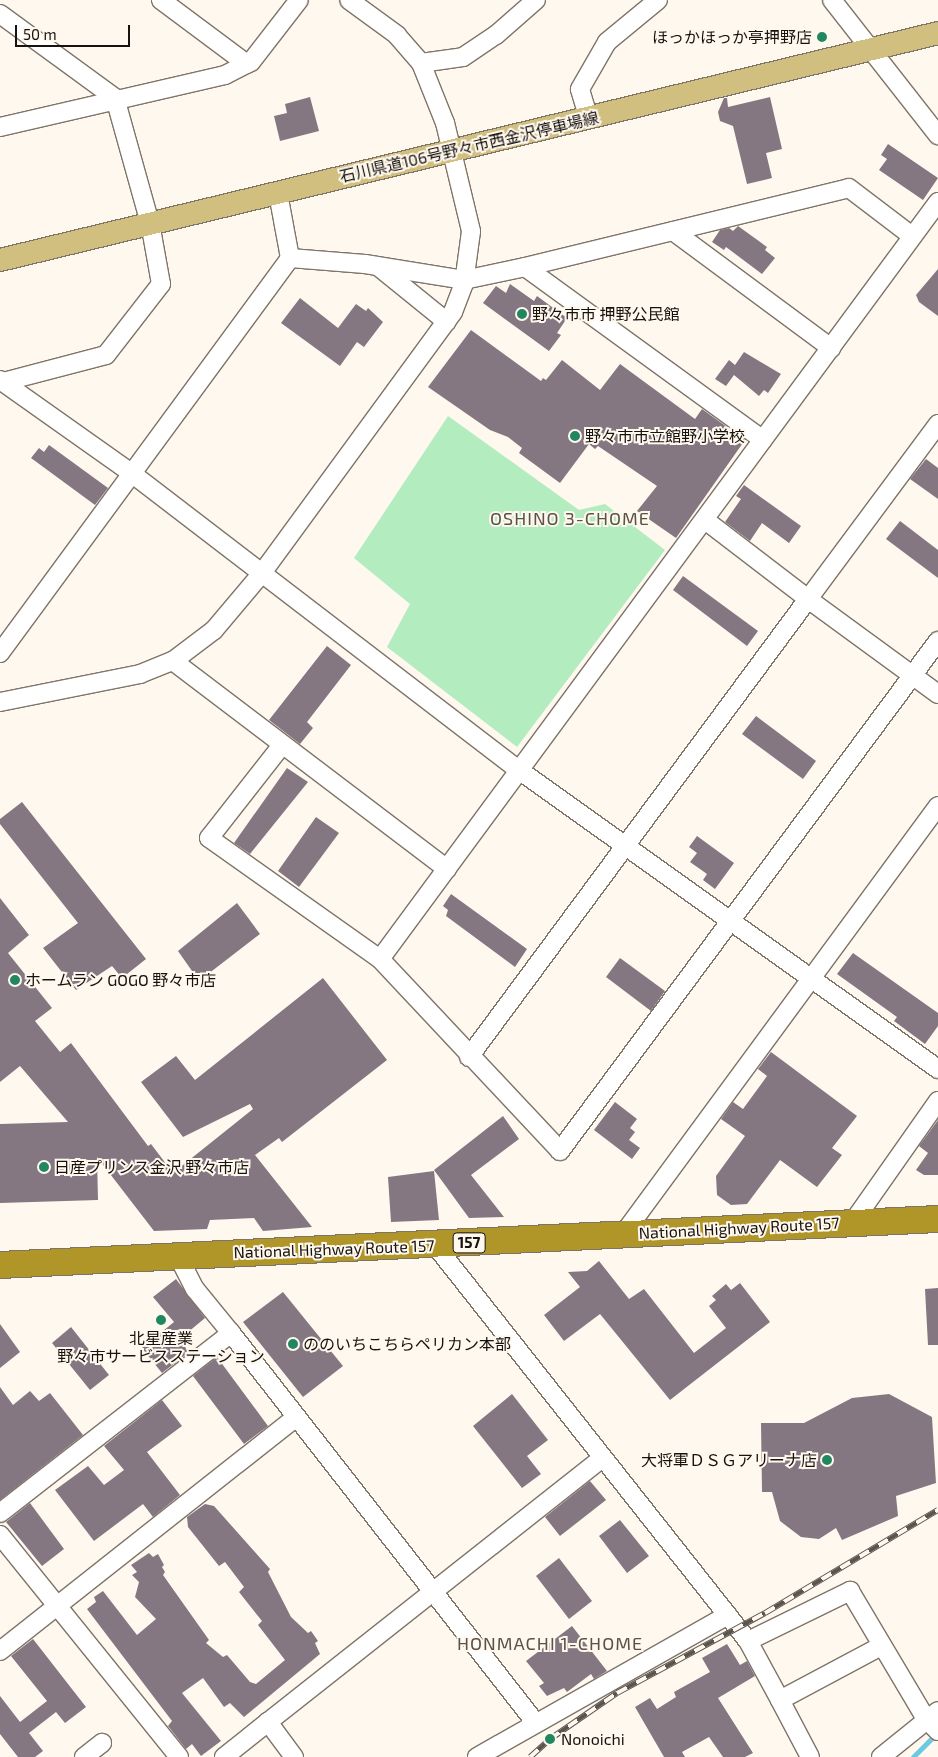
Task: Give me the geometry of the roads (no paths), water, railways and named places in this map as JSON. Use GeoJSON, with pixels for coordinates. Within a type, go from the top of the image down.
{"type":"FeatureCollection","features":[{"type":"Feature","properties":{"kind":"highway","name":"National Highway Route 157"},"geometry":{"type":"LineString","coordinates":[[0,1265],[938,1219]]}},
{"type":"Feature","properties":{"kind":"main road","name":"石川県道106号野々市西金沢停車場線"},"geometry":{"type":"LineString","coordinates":[[0,260],[590,119],[868,48],[938,33]]}},
{"type":"Feature","properties":{"kind":"street"},"geometry":{"type":"LineString","coordinates":[[161,0],[247,64]]}},
{"type":"Feature","properties":{"kind":"street"},"geometry":{"type":"LineString","coordinates":[[0,127],[115,98],[225,74],[247,64],[299,0]]}},
{"type":"Feature","properties":{"kind":"street"},"geometry":{"type":"LineString","coordinates":[[0,702],[140,674],[173,661],[214,630],[262,573],[447,322],[464,280],[471,231],[452,151],[422,63],[397,35],[349,0]]}},
{"type":"Feature","properties":{"kind":"street"},"geometry":{"type":"LineString","coordinates":[[422,63],[463,57],[496,35],[536,0]]}},
{"type":"Feature","properties":{"kind":"street"},"geometry":{"type":"LineString","coordinates":[[590,119],[580,89],[607,42],[658,0]]}},
{"type":"Feature","properties":{"kind":"street"},"geometry":{"type":"LineString","coordinates":[[832,0],[938,135]]}},
{"type":"Feature","properties":{"kind":"street"},"geometry":{"type":"LineString","coordinates":[[0,14],[115,98],[150,223],[161,284],[106,355],[1,381]]}},
{"type":"Feature","properties":{"kind":"street"},"geometry":{"type":"LineString","coordinates":[[290,258],[379,266],[464,280],[525,267],[849,188],[912,236]]}},
{"type":"Feature","properties":{"kind":"street"},"geometry":{"type":"LineString","coordinates":[[0,653],[134,475],[290,258],[278,193]]}},
{"type":"Feature","properties":{"kind":"street"},"geometry":{"type":"LineString","coordinates":[[380,959],[938,202]]}},
{"type":"Feature","properties":{"kind":"street"},"geometry":{"type":"LineString","coordinates":[[674,231],[830,348]]}},
{"type":"Feature","properties":{"kind":"street"},"geometry":{"type":"LineString","coordinates":[[379,266],[447,322]]}},
{"type":"Feature","properties":{"kind":"street"},"geometry":{"type":"LineString","coordinates":[[525,267],[763,440]]}},
{"type":"Feature","properties":{"kind":"street"},"geometry":{"type":"LineString","coordinates":[[1,381],[134,475],[519,770],[938,1068]]}},
{"type":"Feature","properties":{"kind":"street"},"geometry":{"type":"LineString","coordinates":[[469,1057],[938,424]]}},
{"type":"Feature","properties":{"kind":"street"},"geometry":{"type":"LineString","coordinates":[[705,520],[808,599],[938,694]]}},
{"type":"Feature","properties":{"kind":"street"},"geometry":{"type":"LineString","coordinates":[[282,745],[208,838],[380,959],[469,1057],[560,1151],[938,641]]}},
{"type":"Feature","properties":{"kind":"street"},"geometry":{"type":"LineString","coordinates":[[173,661],[447,869]]}},
{"type":"Feature","properties":{"kind":"street"},"geometry":{"type":"LineString","coordinates":[[624,1233],[938,806]]}},
{"type":"Feature","properties":{"kind":"street"},"geometry":{"type":"LineString","coordinates":[[853,1222],[938,1100]]}},
{"type":"Feature","properties":{"kind":"street"},"geometry":{"type":"LineString","coordinates":[[435,1245],[601,1459],[748,1641],[810,1757]]}},
{"type":"Feature","properties":{"kind":"street"},"geometry":{"type":"LineString","coordinates":[[178,1256],[195,1289],[294,1419],[536,1723]]}},
{"type":"Feature","properties":{"kind":"street"},"geometry":{"type":"LineString","coordinates":[[0,1513],[230,1333]]}},
{"type":"Feature","properties":{"kind":"street"},"geometry":{"type":"LineString","coordinates":[[0,1651],[294,1419]]}},
{"type":"Feature","properties":{"kind":"street"},"geometry":{"type":"LineString","coordinates":[[224,1757],[601,1459]]}},
{"type":"Feature","properties":{"kind":"street"},"geometry":{"type":"LineString","coordinates":[[0,1535],[179,1757]]}},
{"type":"Feature","properties":{"kind":"street"},"geometry":{"type":"LineString","coordinates":[[748,1641],[850,1590],[881,1646],[934,1722],[882,1757]]}},
{"type":"Feature","properties":{"kind":"street"},"geometry":{"type":"LineString","coordinates":[[477,1757],[728,1615]]}},
{"type":"Feature","properties":{"kind":"street"},"geometry":{"type":"LineString","coordinates":[[780,1700],[881,1646]]}},
{"type":"Feature","properties":{"kind":"street"},"geometry":{"type":"LineString","coordinates":[[268,1722],[294,1757]]}},
{"type":"Feature","properties":{"kind":"street"},"geometry":{"type":"LineString","coordinates":[[84,1757],[102,1743]]}},
{"type":"Feature","properties":{"kind":"waterway"},"geometry":{"type":"LineString","coordinates":[[913,1757],[937,1733]]}},
{"type":"Feature","properties":{"kind":"railway"},"geometry":{"type":"LineString","coordinates":[[530,1757],[550,1739],[617,1693],[765,1613],[938,1510]]}},
{"type":"Feature","properties":{"kind":"place","name":"ほっかほっか亭押野店"},"geometry":{"type":"Point","coordinates":[822,37]}},
{"type":"Feature","properties":{"kind":"place","name":"野々市市 押野公民館"},"geometry":{"type":"Point","coordinates":[522,314]}},
{"type":"Feature","properties":{"kind":"place","name":"野々市市立館野小学校"},"geometry":{"type":"Point","coordinates":[575,436]}},
{"type":"Feature","properties":{"kind":"place","name":"ホームラン GOGO 野々市店"},"geometry":{"type":"Point","coordinates":[15,980]}},
{"type":"Feature","properties":{"kind":"place","name":"日産プリンス金沢 野々市店"},"geometry":{"type":"Point","coordinates":[44,1167]}},
{"type":"Feature","properties":{"kind":"place","name":"北星産業 野々市サービスステーション"},"geometry":{"type":"Point","coordinates":[161,1320]}},
{"type":"Feature","properties":{"kind":"place","name":"ののいちこちらペリカン本部"},"geometry":{"type":"Point","coordinates":[293,1344]}},
{"type":"Feature","properties":{"kind":"place","name":"大将軍ＤＳＧアリーナ店"},"geometry":{"type":"Point","coordinates":[827,1460]}},
{"type":"Feature","properties":{"kind":"place","name":"Nonoichi"},"geometry":{"type":"Point","coordinates":[550,1739]}},
{"type":"Feature","properties":{"kind":"district","name":"OSHINO 3-CHOME"},"geometry":{"type":"Point","coordinates":[570,518]}},
{"type":"Feature","properties":{"kind":"district","name":"HONMACHI 1-CHOME"},"geometry":{"type":"Point","coordinates":[550,1643]}}]}
